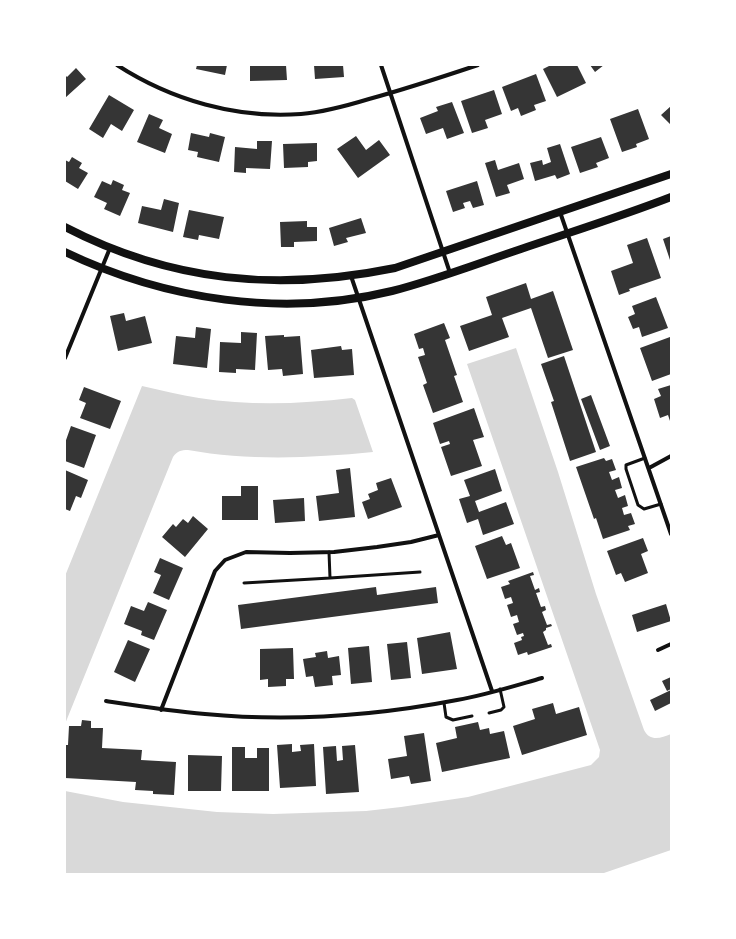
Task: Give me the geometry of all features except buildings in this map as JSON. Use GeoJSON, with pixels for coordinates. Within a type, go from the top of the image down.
{"type":"FeatureCollection","features":[{"type":"Feature","properties":{"kind":"main road"},"geometry":{"type":"LineString","coordinates":[[65,227],[110,248],[168,267],[217,276],[250,280],[297,281],[351,276],[395,268],[671,174]]}},
{"type":"Feature","properties":{"kind":"main road"},"geometry":{"type":"LineString","coordinates":[[65,252],[102,268],[166,289],[234,301],[292,303],[358,297],[392,291],[450,273],[671,197]]}},
{"type":"Feature","properties":{"kind":"street"},"geometry":{"type":"LineString","coordinates":[[117,65],[152,85],[197,102],[220,108],[263,114],[288,114],[320,111],[390,94],[478,65]]}},
{"type":"Feature","properties":{"kind":"street"},"geometry":{"type":"LineString","coordinates":[[381,65],[450,273]]}},
{"type":"Feature","properties":{"kind":"street"},"geometry":{"type":"LineString","coordinates":[[560,212],[671,534]]}},
{"type":"Feature","properties":{"kind":"street"},"geometry":{"type":"LineString","coordinates":[[65,358],[110,248]]}},
{"type":"Feature","properties":{"kind":"street"},"geometry":{"type":"LineString","coordinates":[[351,276],[492,692]]}},
{"type":"Feature","properties":{"kind":"street"},"geometry":{"type":"LineString","coordinates":[[649,468],[671,456]]}},
{"type":"Feature","properties":{"kind":"street"},"geometry":{"type":"LineString","coordinates":[[161,710],[215,571],[225,560],[246,552],[329,552],[411,542],[439,535]]}},
{"type":"Feature","properties":{"kind":"street"},"geometry":{"type":"LineString","coordinates":[[658,650],[671,644]]}},
{"type":"Feature","properties":{"kind":"street"},"geometry":{"type":"LineString","coordinates":[[106,701],[161,710],[228,716],[340,716],[444,703],[492,692],[542,678]]}},
{"type":"Feature","properties":{"kind":"lane"},"geometry":{"type":"LineString","coordinates":[[645,458],[626,465],[638,505],[644,509],[661,504]]}},
{"type":"Feature","properties":{"kind":"lane"},"geometry":{"type":"LineString","coordinates":[[329,552],[330,578]]}},
{"type":"Feature","properties":{"kind":"lane"},"geometry":{"type":"LineString","coordinates":[[244,583],[420,572]]}},
{"type":"Feature","properties":{"kind":"lane"},"geometry":{"type":"LineString","coordinates":[[489,713],[501,710],[504,707],[500,689]]}},
{"type":"Feature","properties":{"kind":"lane"},"geometry":{"type":"LineString","coordinates":[[444,703],[446,717],[452,720],[472,716]]}},
{"type":"Feature","properties":{"kind":"shaded area"},"geometry":{"type":"Polygon","coordinates":[[[516,348],[558,472],[596,594],[644,730],[646,734],[653,738],[660,738],[671,734],[671,850],[601,874],[65,874],[65,791],[123,802],[217,812],[273,814],[366,811],[468,797],[591,765],[599,757],[600,750],[467,364],[516,348]]]}},
{"type":"Feature","properties":{"kind":"shaded area"},"geometry":{"type":"Polygon","coordinates":[[[142,386],[218,401],[294,403],[352,398],[355,400],[373,452],[304,457],[234,456],[188,450],[176,453],[173,457],[65,724],[65,576],[142,386]]]}}]}
